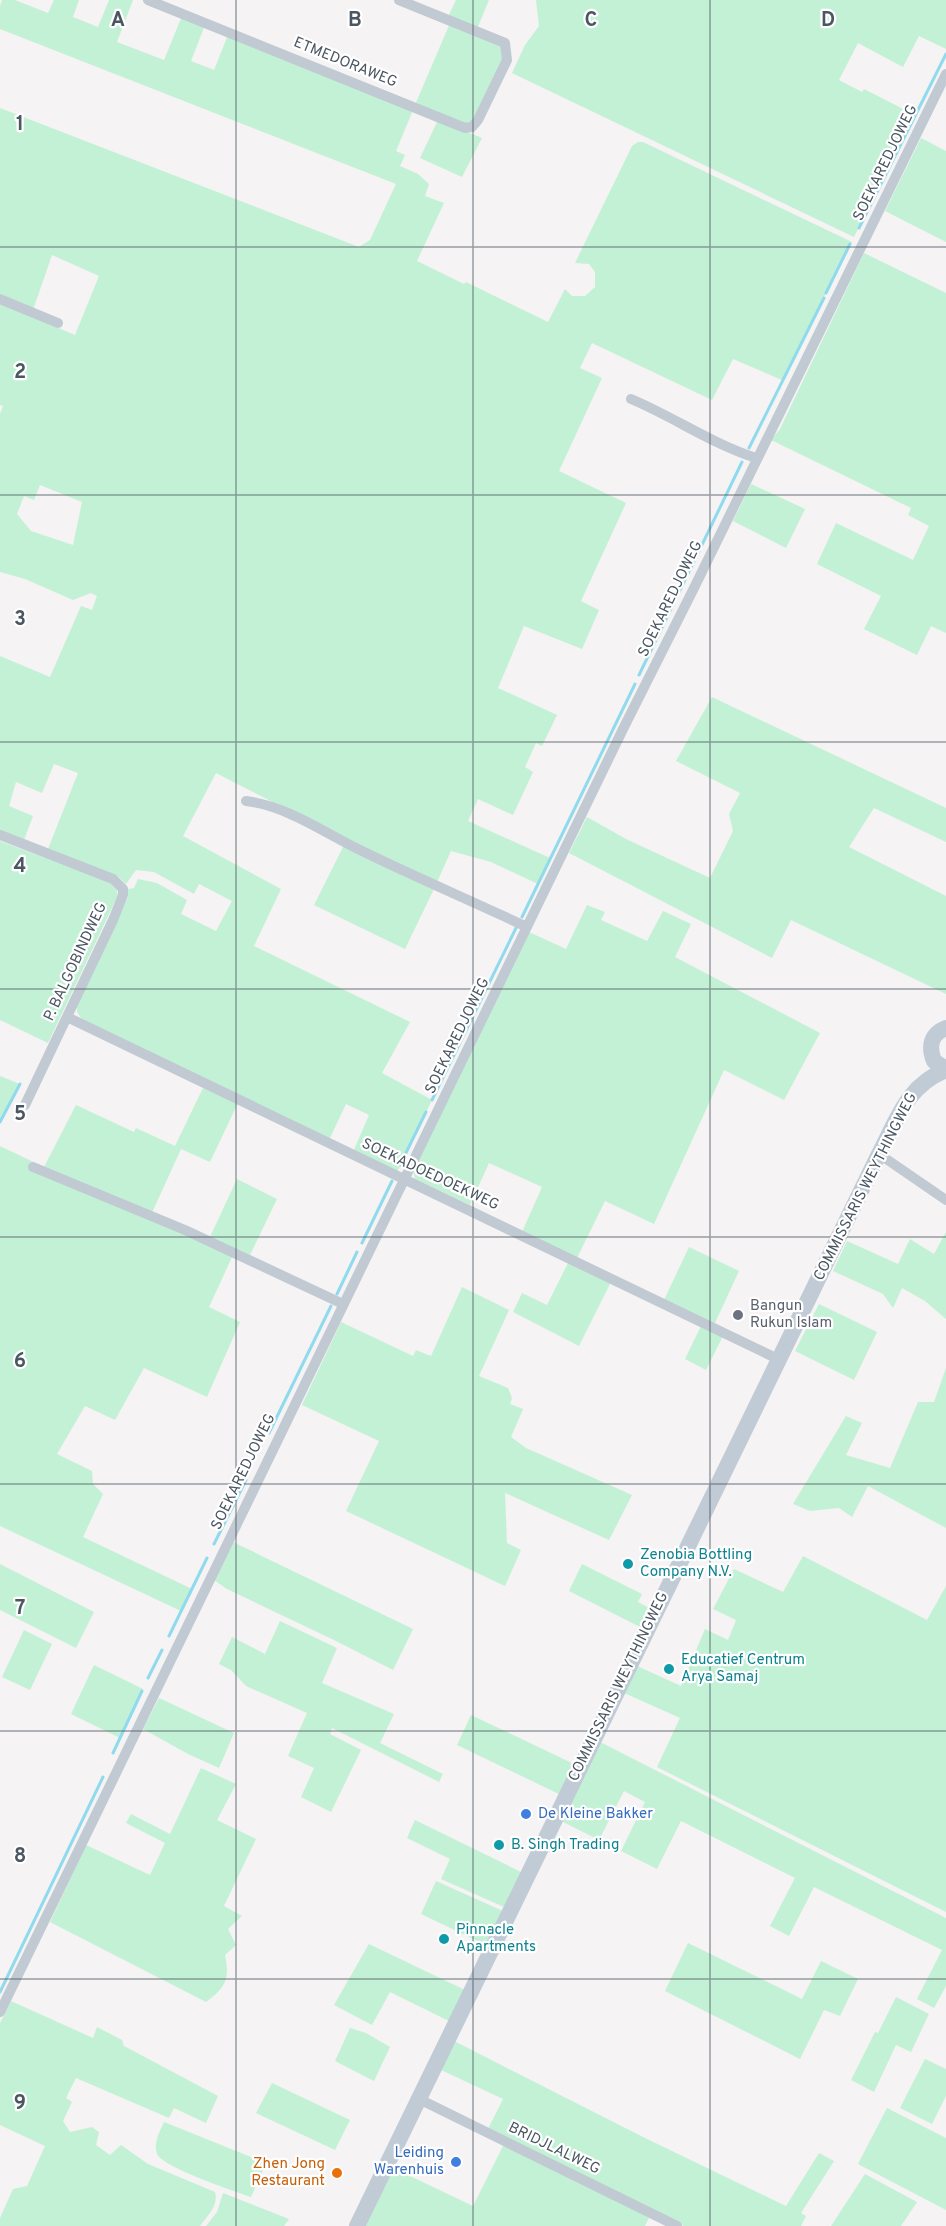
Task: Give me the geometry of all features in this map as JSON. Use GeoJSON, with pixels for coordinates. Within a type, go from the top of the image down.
{"type":"FeatureCollection","features":[{"type":"Feature","properties":{"kind":"main road","name":"COMMISSARIS WEYTHINGWEG"},"geometry":{"type":"LineString","coordinates":[[918,1086],[932,1041],[944,1027]]}},
{"type":"Feature","properties":{"kind":"main road"},"geometry":{"type":"LineString","coordinates":[[930,1053],[934,1061],[946,1069]]}},
{"type":"Feature","properties":{"kind":"main road","name":"COMMISSARIS WEYTHINGWEG"},"geometry":{"type":"LineString","coordinates":[[357,2226],[879,1154],[909,1096],[918,1086],[946,1069]]}},
{"type":"Feature","properties":{"kind":"street","name":"ETMEDORAWEG"},"geometry":{"type":"LineString","coordinates":[[148,0],[465,128],[471,127],[478,120],[507,60],[505,43],[399,0]]}},
{"type":"Feature","properties":{"kind":"street","name":"SOEKAREDJOWEG"},"geometry":{"type":"LineString","coordinates":[[0,2012],[404,1178],[946,74]]}},
{"type":"Feature","properties":{"kind":"street"},"geometry":{"type":"LineString","coordinates":[[0,299],[58,323]]}},
{"type":"Feature","properties":{"kind":"street"},"geometry":{"type":"LineString","coordinates":[[631,399],[654,408],[732,451],[756,458]]}},
{"type":"Feature","properties":{"kind":"street"},"geometry":{"type":"LineString","coordinates":[[246,801],[264,803],[279,809],[361,851],[527,927]]}},
{"type":"Feature","properties":{"kind":"street","name":"P. BALGOBINDWEG"},"geometry":{"type":"LineString","coordinates":[[0,835],[113,879],[123,889],[123,896],[113,920],[25,1104]]}},
{"type":"Feature","properties":{"kind":"street","name":"SOEKADOEDOEKWEG"},"geometry":{"type":"LineString","coordinates":[[67,1017],[780,1360]]}},
{"type":"Feature","properties":{"kind":"street"},"geometry":{"type":"LineString","coordinates":[[879,1154],[946,1200]]}},
{"type":"Feature","properties":{"kind":"street"},"geometry":{"type":"LineString","coordinates":[[33,1167],[185,1230],[343,1304]]}},
{"type":"Feature","properties":{"kind":"street","name":"BRIDJLALWEG"},"geometry":{"type":"LineString","coordinates":[[419,2099],[677,2226]]}},
{"type":"Feature","properties":{"kind":"green space"},"geometry":{"type":"Polygon","coordinates":[[[2,0],[15,0],[48,13],[54,0],[79,0],[73,17],[98,27],[109,0],[133,0],[117,42],[164,60],[182,16],[205,25],[191,61],[214,70],[228,35],[413,110],[396,151],[405,155],[400,166],[418,174],[429,184],[425,196],[444,203],[417,261],[548,322],[565,289],[572,296],[585,296],[595,287],[595,272],[589,264],[575,263],[632,146],[638,142],[643,142],[852,242],[782,380],[733,359],[712,400],[592,343],[580,368],[602,378],[559,471],[626,503],[581,601],[599,610],[582,649],[524,626],[498,688],[557,715],[542,746],[536,743],[525,767],[533,772],[513,815],[478,799],[468,821],[550,858],[538,884],[491,862],[451,851],[437,882],[364,849],[216,773],[183,836],[281,889],[254,946],[410,1022],[382,1073],[432,1100],[397,1172],[353,1152],[369,1115],[346,1104],[329,1140],[83,1021],[77,1012],[77,1005],[128,897],[128,889],[134,888],[138,879],[157,883],[187,900],[181,914],[216,931],[232,901],[199,884],[194,894],[154,872],[136,870],[126,884],[119,877],[48,849],[78,773],[54,764],[42,793],[16,782],[9,806],[33,816],[24,840],[0,830],[0,656],[50,677],[81,606],[92,610],[97,596],[91,593],[73,600],[25,579],[0,572],[0,414],[3,406],[0,405],[0,303],[75,335],[99,276],[52,255],[33,310],[0,297],[0,108],[359,247],[370,240],[396,184],[0,29],[2,0]],[[40,485],[34,500],[24,496],[17,514],[31,531],[73,545],[82,502],[40,485]]]}},
{"type":"Feature","properties":{"kind":"green space"},"geometry":{"type":"Polygon","coordinates":[[[456,0],[489,0],[477,29],[448,17],[456,0]]]}},
{"type":"Feature","properties":{"kind":"green space"},"geometry":{"type":"Polygon","coordinates":[[[536,0],[946,0],[946,49],[919,36],[903,67],[858,43],[839,80],[862,92],[864,89],[915,115],[854,237],[512,73],[525,45],[539,26],[536,0]]]}},
{"type":"Feature","properties":{"kind":"green space"},"geometry":{"type":"Polygon","coordinates":[[[450,23],[503,47],[504,59],[470,125],[415,105],[450,23]]]}},
{"type":"Feature","properties":{"kind":"green space"},"geometry":{"type":"Polygon","coordinates":[[[438,120],[482,138],[462,177],[420,158],[438,120]]]}},
{"type":"Feature","properties":{"kind":"green space"},"geometry":{"type":"Polygon","coordinates":[[[921,138],[946,151],[946,242],[885,211],[921,138]]]}},
{"type":"Feature","properties":{"kind":"green space"},"geometry":{"type":"Polygon","coordinates":[[[864,253],[946,293],[946,633],[931,626],[917,655],[864,629],[881,596],[817,564],[836,523],[913,560],[929,526],[908,515],[911,508],[771,440],[780,429],[864,253]]]}},
{"type":"Feature","properties":{"kind":"green space"},"geometry":{"type":"Polygon","coordinates":[[[751,484],[805,509],[786,548],[733,521],[751,484]]]}},
{"type":"Feature","properties":{"kind":"green space"},"geometry":{"type":"Polygon","coordinates":[[[712,697],[946,808],[946,842],[874,808],[849,847],[946,896],[946,994],[791,920],[772,958],[569,853],[587,817],[626,839],[710,878],[733,831],[729,814],[740,793],[676,761],[712,697]]]}},
{"type":"Feature","properties":{"kind":"green space"},"geometry":{"type":"Polygon","coordinates":[[[0,841],[109,882],[118,895],[48,1043],[0,1020],[0,841]]]}},
{"type":"Feature","properties":{"kind":"green space"},"geometry":{"type":"Polygon","coordinates":[[[344,845],[434,889],[405,949],[314,905],[344,845]]]}},
{"type":"Feature","properties":{"kind":"green space"},"geometry":{"type":"Polygon","coordinates":[[[587,905],[605,912],[601,920],[647,941],[663,911],[691,924],[675,957],[820,1033],[784,1100],[724,1070],[654,1224],[605,1201],[577,1258],[522,1232],[542,1187],[489,1163],[470,1205],[415,1179],[413,1170],[529,932],[566,949],[587,905]]]}},
{"type":"Feature","properties":{"kind":"green space"},"geometry":{"type":"Polygon","coordinates":[[[0,1076],[20,1084],[0,1122],[0,1076]]]}},
{"type":"Feature","properties":{"kind":"green space"},"geometry":{"type":"Polygon","coordinates":[[[203,1088],[238,1103],[210,1162],[181,1149],[150,1217],[233,1255],[209,1307],[240,1322],[207,1397],[144,1368],[115,1420],[85,1406],[57,1454],[92,1471],[93,1484],[103,1494],[83,1537],[192,1589],[181,1611],[0,1526],[0,1146],[44,1167],[76,1105],[134,1132],[136,1128],[175,1146],[203,1088]]]}},
{"type":"Feature","properties":{"kind":"green space"},"geometry":{"type":"Polygon","coordinates":[[[237,1179],[277,1199],[250,1255],[210,1237],[237,1179]]]}},
{"type":"Feature","properties":{"kind":"green space"},"geometry":{"type":"Polygon","coordinates":[[[946,1232],[946,1319],[925,1301],[902,1288],[893,1308],[883,1294],[833,1271],[847,1241],[898,1264],[910,1239],[934,1254],[946,1232]]]}},
{"type":"Feature","properties":{"kind":"green space"},"geometry":{"type":"Polygon","coordinates":[[[689,1247],[739,1271],[714,1325],[664,1300],[689,1247]]]}},
{"type":"Feature","properties":{"kind":"green space"},"geometry":{"type":"Polygon","coordinates":[[[569,1261],[611,1282],[579,1346],[513,1312],[522,1293],[547,1305],[569,1261]]]}},
{"type":"Feature","properties":{"kind":"green space"},"geometry":{"type":"Polygon","coordinates":[[[462,1287],[509,1310],[479,1376],[508,1388],[512,1398],[510,1404],[523,1409],[511,1437],[526,1448],[632,1495],[609,1540],[505,1493],[507,1543],[521,1550],[505,1586],[346,1511],[379,1441],[302,1405],[341,1322],[413,1356],[416,1350],[431,1356],[462,1287]]]}},
{"type":"Feature","properties":{"kind":"green space"},"geometry":{"type":"Polygon","coordinates":[[[819,1304],[877,1332],[854,1380],[795,1351],[819,1304]]]}},
{"type":"Feature","properties":{"kind":"green space"},"geometry":{"type":"Polygon","coordinates":[[[701,1326],[723,1336],[706,1370],[685,1359],[701,1326]]]}},
{"type":"Feature","properties":{"kind":"green space"},"geometry":{"type":"Polygon","coordinates":[[[946,1368],[946,1528],[868,1486],[852,1517],[839,1508],[810,1511],[793,1504],[846,1416],[862,1423],[846,1455],[890,1468],[918,1402],[934,1402],[946,1368]]]}},
{"type":"Feature","properties":{"kind":"green space"},"geometry":{"type":"Polygon","coordinates":[[[233,1542],[413,1629],[393,1670],[227,1589],[214,1580],[233,1542]]]}},
{"type":"Feature","properties":{"kind":"green space"},"geometry":{"type":"Polygon","coordinates":[[[803,1556],[927,1620],[946,1586],[946,1912],[657,1767],[680,1718],[622,1692],[635,1665],[681,1686],[705,1629],[728,1640],[736,1620],[713,1609],[734,1569],[783,1592],[803,1556]]]}},
{"type":"Feature","properties":{"kind":"green space"},"geometry":{"type":"Polygon","coordinates":[[[0,1564],[94,1612],[76,1648],[0,1610],[0,1564]]]}},
{"type":"Feature","properties":{"kind":"green space"},"geometry":{"type":"Polygon","coordinates":[[[582,1564],[642,1594],[638,1602],[651,1609],[642,1628],[569,1591],[582,1564]]]}},
{"type":"Feature","properties":{"kind":"green space"},"geometry":{"type":"Polygon","coordinates":[[[280,1621],[337,1648],[322,1683],[394,1714],[380,1743],[443,1774],[439,1782],[332,1728],[330,1734],[361,1750],[331,1812],[301,1797],[314,1768],[288,1756],[307,1713],[246,1686],[231,1670],[219,1664],[232,1637],[265,1654],[280,1621]]]}},
{"type":"Feature","properties":{"kind":"green space"},"geometry":{"type":"Polygon","coordinates":[[[24,1630],[52,1644],[30,1690],[2,1677],[24,1630]]]}},
{"type":"Feature","properties":{"kind":"green space"},"geometry":{"type":"Polygon","coordinates":[[[94,1665],[143,1689],[120,1738],[71,1714],[94,1665]]]}},
{"type":"Feature","properties":{"kind":"green space"},"geometry":{"type":"Polygon","coordinates":[[[159,1698],[234,1733],[219,1768],[143,1729],[159,1698]]]}},
{"type":"Feature","properties":{"kind":"green space"},"geometry":{"type":"Polygon","coordinates":[[[471,1715],[576,1765],[561,1795],[457,1745],[471,1715]]]}},
{"type":"Feature","properties":{"kind":"green space"},"geometry":{"type":"Polygon","coordinates":[[[602,1743],[946,1918],[946,1986],[934,2008],[917,1999],[942,1950],[814,1887],[789,1936],[770,1926],[795,1878],[681,1821],[657,1869],[621,1851],[645,1802],[624,1791],[599,1840],[563,1822],[562,1819],[597,1744],[602,1743]]]}},
{"type":"Feature","properties":{"kind":"green space"},"geometry":{"type":"Polygon","coordinates":[[[201,1768],[236,1784],[217,1820],[256,1839],[224,1906],[242,1916],[228,1929],[236,1945],[225,1955],[227,1970],[225,1982],[218,1992],[206,2002],[50,1922],[86,1845],[150,1875],[165,1843],[126,1823],[131,1814],[170,1834],[201,1768]]]}},
{"type":"Feature","properties":{"kind":"green space"},"geometry":{"type":"Polygon","coordinates":[[[415,1820],[523,1873],[504,1907],[441,1879],[450,1859],[407,1838],[415,1820]]]}},
{"type":"Feature","properties":{"kind":"green space"},"geometry":{"type":"Polygon","coordinates":[[[436,1881],[505,1912],[488,1946],[421,1914],[436,1881]]]}},
{"type":"Feature","properties":{"kind":"green space"},"geometry":{"type":"Polygon","coordinates":[[[688,1943],[802,1999],[821,1961],[858,1979],[840,2016],[824,2010],[800,2059],[665,1991],[688,1943]]]}},
{"type":"Feature","properties":{"kind":"green space"},"geometry":{"type":"Polygon","coordinates":[[[369,1944],[465,1990],[451,2022],[390,1992],[372,2025],[334,2005],[369,1944]]]}},
{"type":"Feature","properties":{"kind":"green space"},"geometry":{"type":"Polygon","coordinates":[[[896,1997],[929,2014],[911,2052],[896,2045],[874,2092],[851,2080],[896,1997]]]}},
{"type":"Feature","properties":{"kind":"green space"},"geometry":{"type":"Polygon","coordinates":[[[11,2001],[93,2038],[97,2027],[122,2040],[124,2046],[218,2096],[206,2123],[174,2108],[169,2118],[76,2078],[66,2098],[72,2102],[63,2121],[70,2132],[92,2127],[99,2132],[96,2145],[110,2155],[121,2145],[148,2164],[215,2192],[214,2206],[200,2226],[0,2226],[0,2218],[13,2189],[27,2186],[45,2146],[0,2125],[0,2023],[11,2001]]]}},
{"type":"Feature","properties":{"kind":"green space"},"geometry":{"type":"Polygon","coordinates":[[[350,2028],[366,2033],[390,2047],[374,2081],[335,2061],[350,2028]]]}},
{"type":"Feature","properties":{"kind":"green space"},"geometry":{"type":"Polygon","coordinates":[[[454,2041],[641,2136],[786,2206],[819,2153],[834,2161],[801,2213],[806,2216],[801,2226],[684,2226],[488,2129],[503,2099],[439,2069],[454,2041]]]}},
{"type":"Feature","properties":{"kind":"green space"},"geometry":{"type":"Polygon","coordinates":[[[925,2059],[946,2069],[946,2096],[932,2124],[900,2108],[925,2059]]]}},
{"type":"Feature","properties":{"kind":"green space"},"geometry":{"type":"Polygon","coordinates":[[[272,2083],[350,2120],[335,2150],[256,2113],[272,2083]]]}},
{"type":"Feature","properties":{"kind":"green space"},"geometry":{"type":"Polygon","coordinates":[[[887,2108],[946,2138],[946,2210],[858,2164],[887,2108]]]}},
{"type":"Feature","properties":{"kind":"green space"},"geometry":{"type":"Polygon","coordinates":[[[164,2122],[266,2163],[251,2197],[200,2178],[162,2160],[157,2154],[156,2146],[164,2122]]]}},
{"type":"Feature","properties":{"kind":"green space"},"geometry":{"type":"Polygon","coordinates":[[[504,2144],[650,2216],[645,2226],[363,2226],[391,2167],[473,2206],[504,2144]]]}},
{"type":"Feature","properties":{"kind":"green space"},"geometry":{"type":"Polygon","coordinates":[[[865,2174],[917,2202],[901,2226],[831,2226],[865,2174]]]}},
{"type":"Feature","properties":{"kind":"green space"},"geometry":{"type":"Polygon","coordinates":[[[223,2193],[289,2219],[284,2226],[206,2226],[217,2212],[223,2193]]]}},
{"type":"Feature","properties":{"kind":"waterway"},"geometry":{"type":"LineString","coordinates":[[859,228],[946,54]]}},
{"type":"Feature","properties":{"kind":"waterway"},"geometry":{"type":"LineString","coordinates":[[826,293],[850,244]]}},
{"type":"Feature","properties":{"kind":"waterway"},"geometry":{"type":"LineString","coordinates":[[749,448],[824,298]]}},
{"type":"Feature","properties":{"kind":"waterway"},"geometry":{"type":"LineString","coordinates":[[639,675],[742,462]]}},
{"type":"Feature","properties":{"kind":"waterway"},"geometry":{"type":"LineString","coordinates":[[522,917],[635,684]]}},
{"type":"Feature","properties":{"kind":"waterway"},"geometry":{"type":"LineString","coordinates":[[432,1100],[517,926]]}},
{"type":"Feature","properties":{"kind":"waterway"},"geometry":{"type":"LineString","coordinates":[[0,1122],[20,1084]]}},
{"type":"Feature","properties":{"kind":"waterway"},"geometry":{"type":"LineString","coordinates":[[400,1165],[426,1112]]}},
{"type":"Feature","properties":{"kind":"waterway"},"geometry":{"type":"LineString","coordinates":[[362,1243],[392,1181]]}},
{"type":"Feature","properties":{"kind":"waterway"},"geometry":{"type":"LineString","coordinates":[[337,1294],[357,1252]]}},
{"type":"Feature","properties":{"kind":"waterway"},"geometry":{"type":"LineString","coordinates":[[269,1433],[331,1306]]}},
{"type":"Feature","properties":{"kind":"waterway"},"geometry":{"type":"LineString","coordinates":[[214,1544],[246,1480]]}},
{"type":"Feature","properties":{"kind":"waterway"},"geometry":{"type":"LineString","coordinates":[[169,1636],[207,1558]]}},
{"type":"Feature","properties":{"kind":"waterway"},"geometry":{"type":"LineString","coordinates":[[148,1678],[162,1650]]}},
{"type":"Feature","properties":{"kind":"waterway"},"geometry":{"type":"LineString","coordinates":[[113,1753],[142,1691]]}},
{"type":"Feature","properties":{"kind":"waterway"},"geometry":{"type":"LineString","coordinates":[[0,1992],[103,1777]]}},
{"type":"Feature","properties":{"kind":"place","name":"Bangun Rukun Islam"},"geometry":{"type":"Point","coordinates":[738,1315]}},
{"type":"Feature","properties":{"kind":"place","name":"Zenobia Bottling Company N.V."},"geometry":{"type":"Point","coordinates":[628,1564]}},
{"type":"Feature","properties":{"kind":"place","name":"Educatief Centrum Arya Samaj"},"geometry":{"type":"Point","coordinates":[669,1669]}},
{"type":"Feature","properties":{"kind":"place","name":"De Kleine Bakker"},"geometry":{"type":"Point","coordinates":[526,1814]}},
{"type":"Feature","properties":{"kind":"place","name":"B. Singh Trading"},"geometry":{"type":"Point","coordinates":[499,1845]}},
{"type":"Feature","properties":{"kind":"place","name":"Pinnacle Apartments"},"geometry":{"type":"Point","coordinates":[444,1939]}},
{"type":"Feature","properties":{"kind":"place","name":"Leiding Warenhuis"},"geometry":{"type":"Point","coordinates":[456,2162]}},
{"type":"Feature","properties":{"kind":"place","name":"Zhen Jong Restaurant"},"geometry":{"type":"Point","coordinates":[337,2173]}}]}
